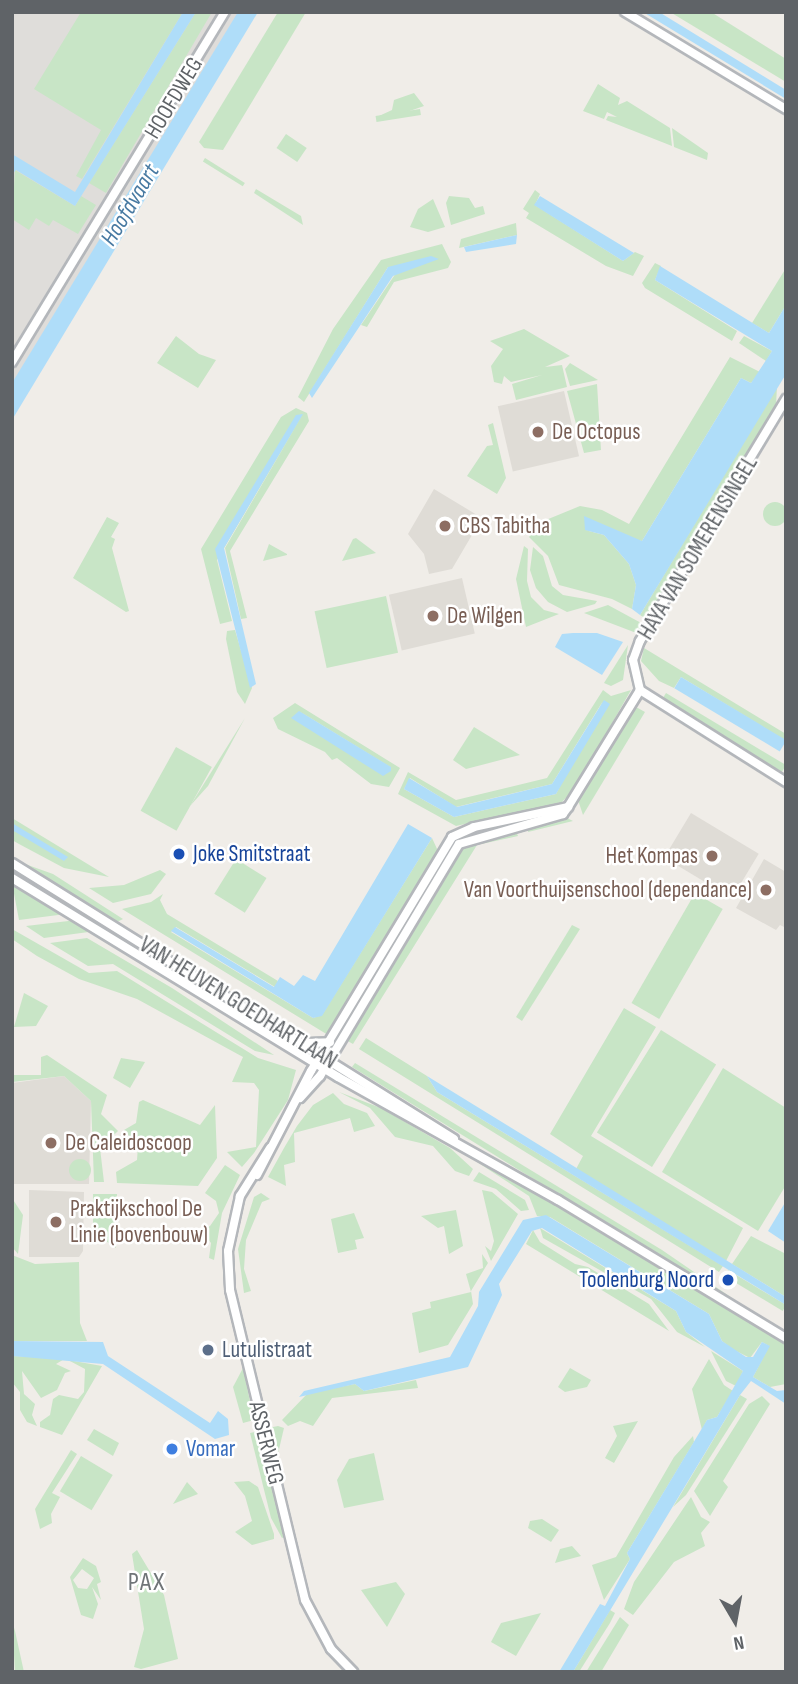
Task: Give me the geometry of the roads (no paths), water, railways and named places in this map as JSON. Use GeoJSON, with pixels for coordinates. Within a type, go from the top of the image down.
{"type":"FeatureCollection","features":[{"type":"Feature","properties":{"kind":"street","name":"HOOFDWEG"},"geometry":{"type":"LineString","coordinates":[[12,362],[226,12]]}},
{"type":"Feature","properties":{"kind":"street"},"geometry":{"type":"LineString","coordinates":[[625,12],[786,108]]}},
{"type":"Feature","properties":{"kind":"street","name":"HAYA VAN SOMERENSINGEL"},"geometry":{"type":"LineString","coordinates":[[640,690],[634,654],[786,399]]}},
{"type":"Feature","properties":{"kind":"street"},"geometry":{"type":"LineString","coordinates":[[324,1062],[459,844],[563,814],[640,690],[786,782]]}},
{"type":"Feature","properties":{"kind":"street"},"geometry":{"type":"LineString","coordinates":[[324,1062],[330,1042],[452,837],[474,827],[568,807]]}},
{"type":"Feature","properties":{"kind":"street","name":"VAN HEUVEN GOEDHARTLAAN"},"geometry":{"type":"LineString","coordinates":[[12,863],[306,1043],[324,1062]]}},
{"type":"Feature","properties":{"kind":"street","name":"VAN HEUVEN GOEDHARTLAAN"},"geometry":{"type":"LineString","coordinates":[[12,878],[786,1338]]}},
{"type":"Feature","properties":{"kind":"street"},"geometry":{"type":"LineString","coordinates":[[306,1043],[330,1042]]}},
{"type":"Feature","properties":{"kind":"street","name":"ASSERWEG"},"geometry":{"type":"LineString","coordinates":[[324,1062],[240,1200],[229,1241],[228,1279],[305,1600],[331,1649],[353,1672]]}},
{"type":"Feature","properties":{"kind":"water"},"geometry":{"type":"Polygon","coordinates":[[[183,12],[196,12],[75,206],[16,170],[12,174],[12,154],[75,192],[183,12]]]}},
{"type":"Feature","properties":{"kind":"water","name":"Hoofdvaart"},"geometry":{"type":"Polygon","coordinates":[[[238,12],[258,12],[12,420],[12,383],[238,12]]]}},
{"type":"Feature","properties":{"kind":"water"},"geometry":{"type":"Polygon","coordinates":[[[643,12],[659,12],[786,90],[786,99],[643,12]]]}},
{"type":"Feature","properties":{"kind":"water"},"geometry":{"type":"Polygon","coordinates":[[[540,196],[634,253],[623,261],[534,205],[540,196]]]}},
{"type":"Feature","properties":{"kind":"water"},"geometry":{"type":"Polygon","coordinates":[[[517,235],[516,244],[466,252],[464,247],[517,235]]]}},
{"type":"Feature","properties":{"kind":"water"},"geometry":{"type":"Polygon","coordinates":[[[431,256],[439,259],[393,276],[312,398],[309,393],[388,267],[431,256]]]}},
{"type":"Feature","properties":{"kind":"water"},"geometry":{"type":"Polygon","coordinates":[[[660,266],[769,333],[786,305],[786,374],[640,615],[632,609],[636,585],[629,564],[604,535],[585,530],[584,516],[642,541],[741,378],[751,383],[772,351],[655,280],[660,266]]]}},
{"type":"Feature","properties":{"kind":"water"},"geometry":{"type":"Polygon","coordinates":[[[303,414],[224,548],[256,684],[250,688],[215,549],[296,415],[303,414]]]}},
{"type":"Feature","properties":{"kind":"water"},"geometry":{"type":"Polygon","coordinates":[[[597,633],[623,642],[602,675],[555,647],[562,634],[597,633]]]}},
{"type":"Feature","properties":{"kind":"water"},"geometry":{"type":"Polygon","coordinates":[[[681,677],[786,740],[780,751],[674,688],[681,677]]]}},
{"type":"Feature","properties":{"kind":"water"},"geometry":{"type":"Polygon","coordinates":[[[604,700],[610,704],[556,794],[454,817],[404,789],[409,778],[457,807],[552,784],[604,700]]]}},
{"type":"Feature","properties":{"kind":"water"},"geometry":{"type":"Polygon","coordinates":[[[299,711],[391,767],[391,771],[383,776],[291,718],[299,711]]]}},
{"type":"Feature","properties":{"kind":"water"},"geometry":{"type":"Polygon","coordinates":[[[12,823],[68,857],[64,861],[12,830],[12,823]]]}},
{"type":"Feature","properties":{"kind":"water"},"geometry":{"type":"Polygon","coordinates":[[[408,824],[432,838],[322,1016],[313,1018],[171,931],[175,927],[274,987],[280,977],[294,986],[303,975],[315,981],[408,824]]]}},
{"type":"Feature","properties":{"kind":"water"},"geometry":{"type":"Polygon","coordinates":[[[427,1076],[786,1297],[786,1305],[437,1092],[427,1076]]]}},
{"type":"Feature","properties":{"kind":"water"},"geometry":{"type":"Polygon","coordinates":[[[786,1201],[786,1243],[768,1231],[786,1201]]]}},
{"type":"Feature","properties":{"kind":"water"},"geometry":{"type":"Polygon","coordinates":[[[546,1215],[709,1314],[722,1341],[746,1357],[753,1357],[762,1342],[770,1346],[753,1377],[777,1391],[786,1390],[786,1404],[751,1381],[740,1395],[573,1672],[559,1672],[600,1604],[605,1606],[630,1559],[627,1553],[707,1420],[717,1417],[743,1371],[686,1332],[676,1311],[542,1228],[532,1231],[499,1284],[502,1295],[468,1367],[364,1391],[355,1384],[299,1397],[304,1391],[450,1357],[478,1306],[479,1292],[523,1220],[546,1215]]]}},
{"type":"Feature","properties":{"kind":"water"},"geometry":{"type":"Polygon","coordinates":[[[12,1341],[103,1342],[108,1356],[210,1423],[218,1411],[228,1419],[229,1435],[215,1439],[103,1364],[12,1356],[12,1341]]]}},
{"type":"Feature","properties":{"kind":"place","name":"De Octopus"},"geometry":{"type":"Point","coordinates":[538,432]}},
{"type":"Feature","properties":{"kind":"place","name":"CBS Tabitha"},"geometry":{"type":"Point","coordinates":[445,526]}},
{"type":"Feature","properties":{"kind":"place","name":"De Wilgen"},"geometry":{"type":"Point","coordinates":[433,616]}},
{"type":"Feature","properties":{"kind":"place","name":"Joke Smitstraat"},"geometry":{"type":"Point","coordinates":[179,854]}},
{"type":"Feature","properties":{"kind":"place","name":"Het Kompas"},"geometry":{"type":"Point","coordinates":[712,856]}},
{"type":"Feature","properties":{"kind":"place","name":"Van Voorthuijsenschool (dependance)"},"geometry":{"type":"Point","coordinates":[766,890]}},
{"type":"Feature","properties":{"kind":"place","name":"De Caleidoscoop"},"geometry":{"type":"Point","coordinates":[51,1143]}},
{"type":"Feature","properties":{"kind":"place","name":"Praktijkschool De Linie (bovenbouw)"},"geometry":{"type":"Point","coordinates":[56,1222]}},
{"type":"Feature","properties":{"kind":"place","name":"Toolenburg Noord"},"geometry":{"type":"Point","coordinates":[728,1280]}},
{"type":"Feature","properties":{"kind":"place","name":"Lutulistraat"},"geometry":{"type":"Point","coordinates":[208,1350]}},
{"type":"Feature","properties":{"kind":"place","name":"Vomar"},"geometry":{"type":"Point","coordinates":[172,1449]}},
{"type":"Feature","properties":{"kind":"district","name":"PAX"},"geometry":{"type":"Point","coordinates":[147,1583]}}]}
